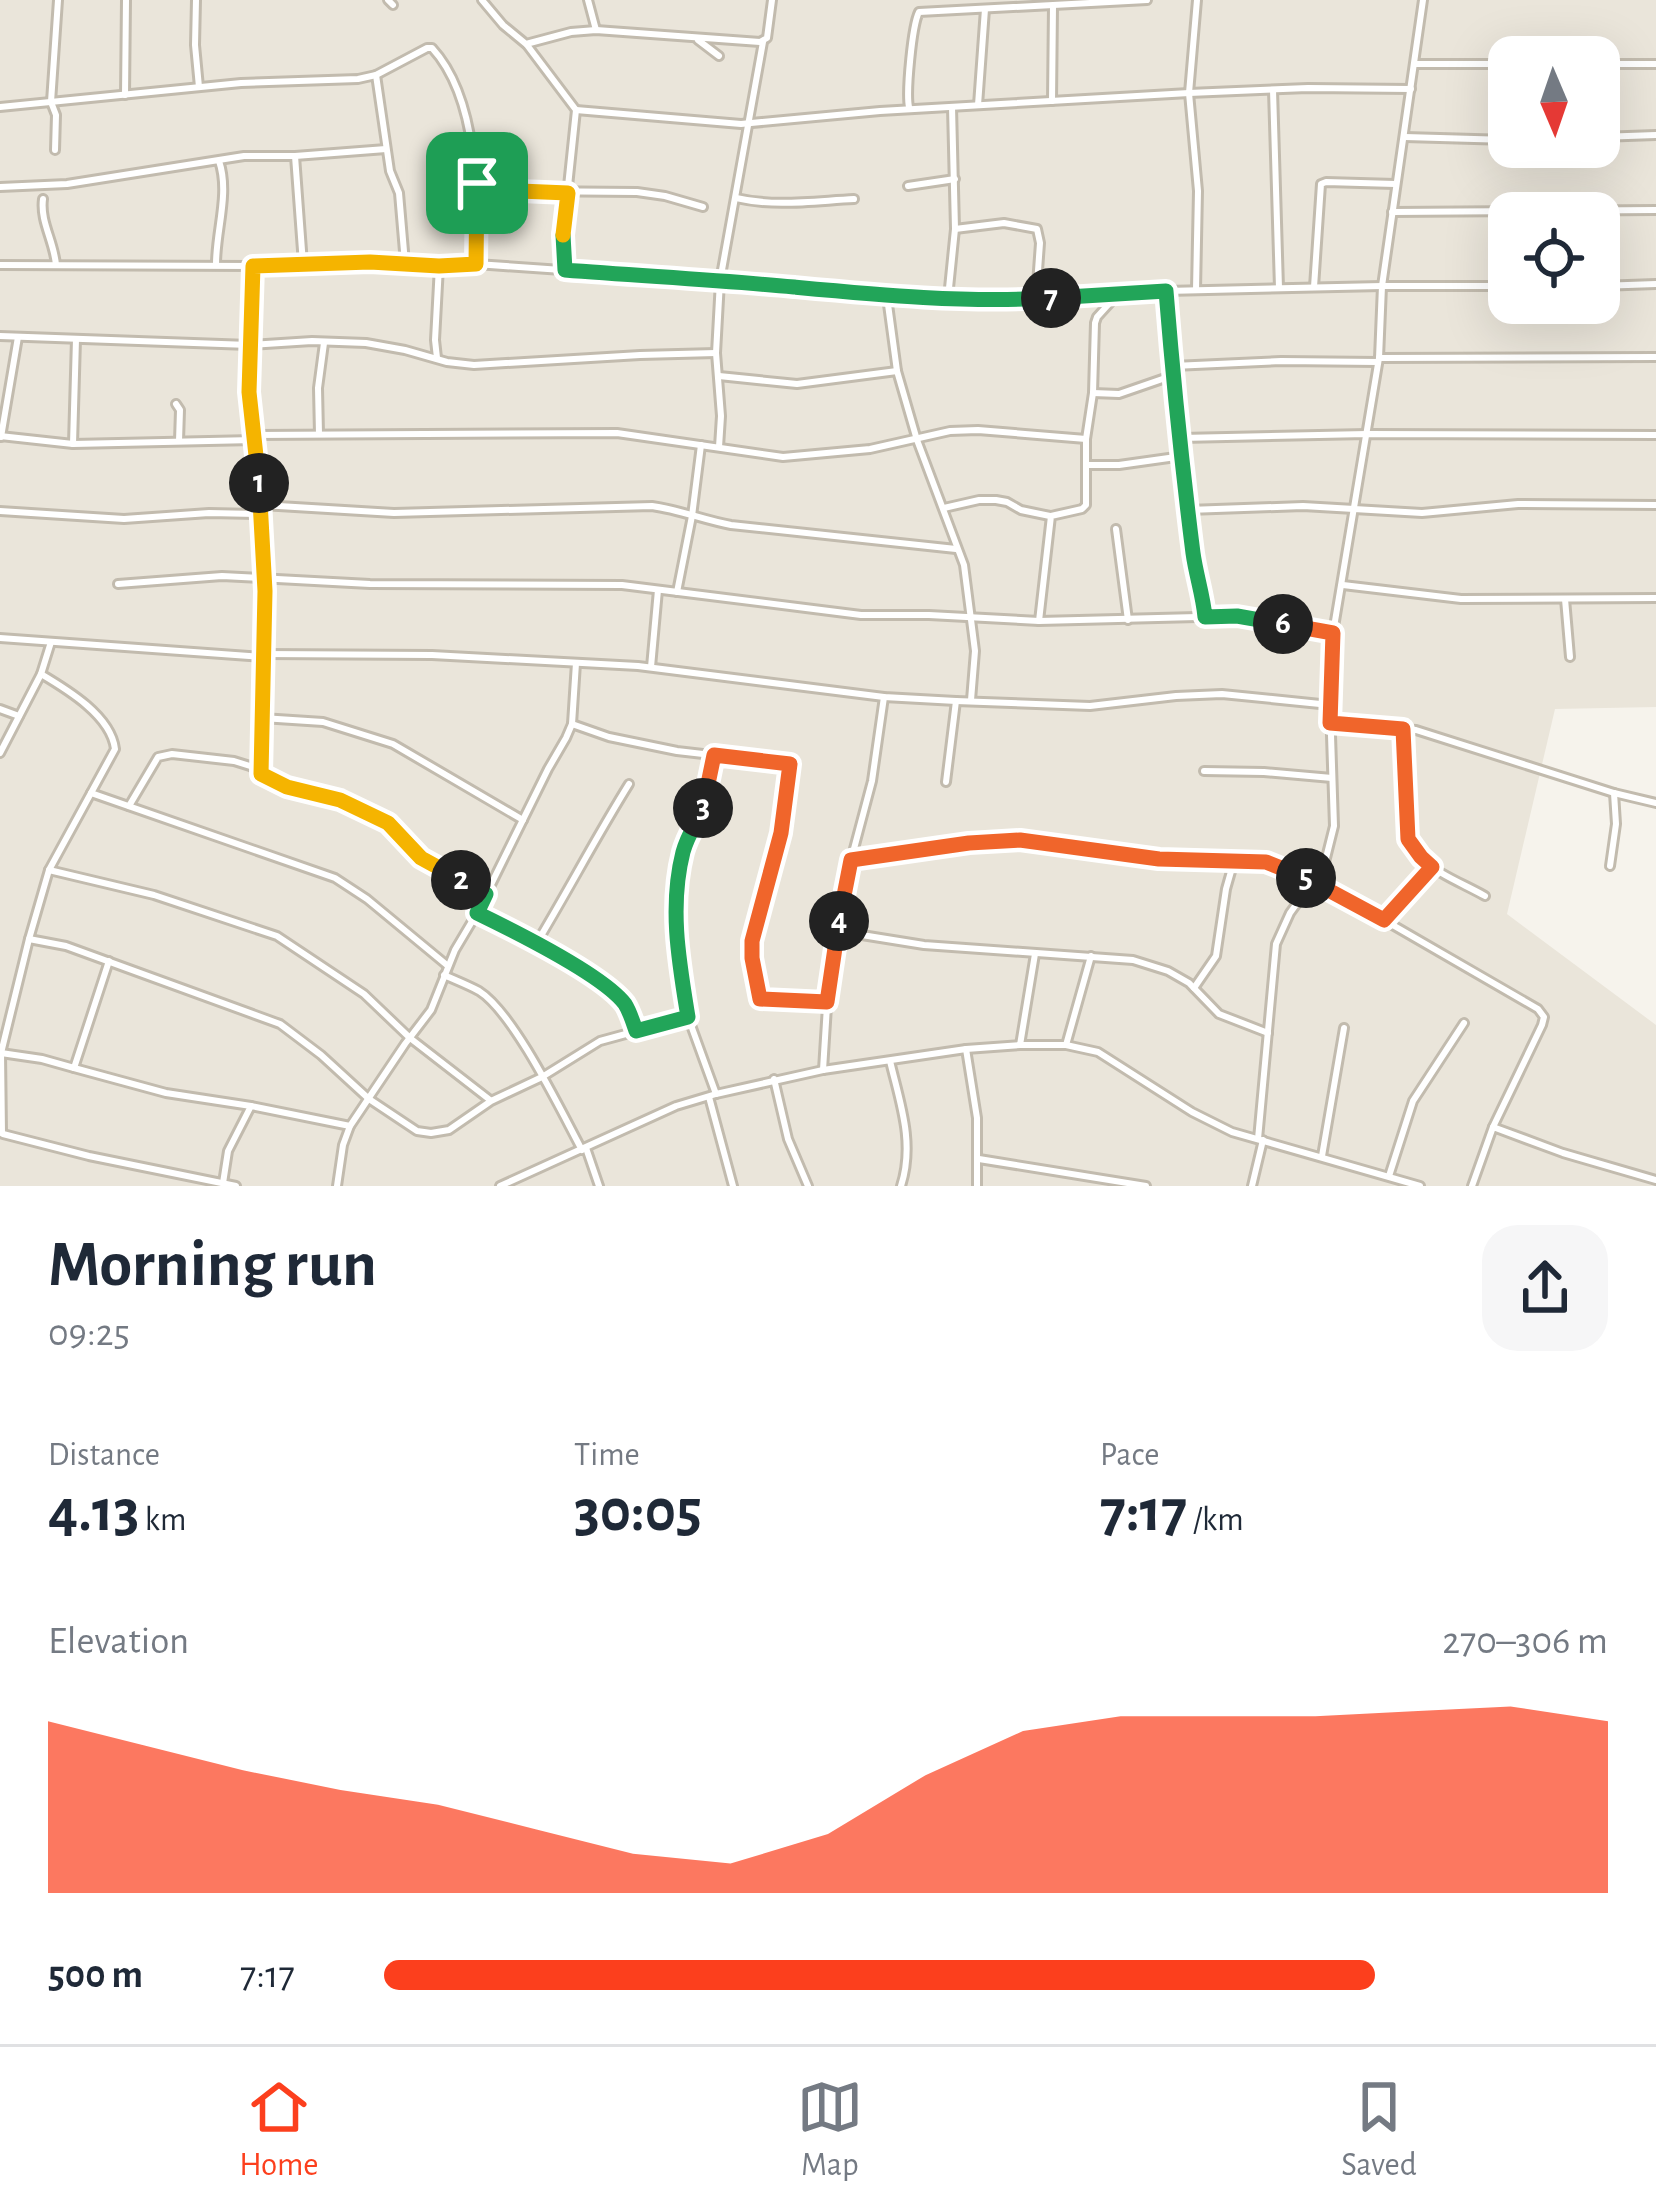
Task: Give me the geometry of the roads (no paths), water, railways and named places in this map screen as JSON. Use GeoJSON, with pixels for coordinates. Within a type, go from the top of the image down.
{"type":"FeatureCollection","features":[{"type":"Feature","properties":{"kind":"street"},"geometry":{"type":"LineString","coordinates":[[55,150],[56,115],[51,103],[58,0]]}},
{"type":"Feature","properties":{"kind":"street"},"geometry":{"type":"LineString","coordinates":[[125,95],[126,0]]}},
{"type":"Feature","properties":{"kind":"street"},"geometry":{"type":"LineString","coordinates":[[196,0],[199,87]]}},
{"type":"Feature","properties":{"kind":"street"},"geometry":{"type":"LineString","coordinates":[[482,0],[526,44],[576,110],[563,234],[565,270]]}},
{"type":"Feature","properties":{"kind":"street"},"geometry":{"type":"LineString","coordinates":[[588,0],[596,29]]}},
{"type":"Feature","properties":{"kind":"street"},"geometry":{"type":"LineString","coordinates":[[719,447],[720,281],[772,0]]}},
{"type":"Feature","properties":{"kind":"street"},"geometry":{"type":"LineString","coordinates":[[921,0],[922,11]]}},
{"type":"Feature","properties":{"kind":"street"},"geometry":{"type":"LineString","coordinates":[[910,109],[911,29],[919,12],[1147,0]]}},
{"type":"Feature","properties":{"kind":"street"},"geometry":{"type":"LineString","coordinates":[[1196,290],[1198,191],[1189,93],[1197,0]]}},
{"type":"Feature","properties":{"kind":"street"},"geometry":{"type":"LineString","coordinates":[[1252,1186],[1276,944],[1290,913],[1315,882],[1334,826],[1333,633],[1378,360],[1391,212],[1423,0]]}},
{"type":"Feature","properties":{"kind":"street"},"geometry":{"type":"LineString","coordinates":[[1052,101],[1053,6]]}},
{"type":"Feature","properties":{"kind":"street"},"geometry":{"type":"LineString","coordinates":[[978,105],[985,9]]}},
{"type":"Feature","properties":{"kind":"street"},"geometry":{"type":"LineString","coordinates":[[526,44],[596,29],[763,42]]}},
{"type":"Feature","properties":{"kind":"street"},"geometry":{"type":"LineString","coordinates":[[695,37],[719,56]]}},
{"type":"Feature","properties":{"kind":"street"},"geometry":{"type":"LineString","coordinates":[[0,107],[199,87],[358,79],[376,75],[427,48],[436,50],[466,113],[477,183],[476,264]]}},
{"type":"Feature","properties":{"kind":"street"},"geometry":{"type":"LineString","coordinates":[[1415,64],[1488,64]]}},
{"type":"Feature","properties":{"kind":"street"},"geometry":{"type":"LineString","coordinates":[[1620,64],[1656,64]]}},
{"type":"Feature","properties":{"kind":"street"},"geometry":{"type":"LineString","coordinates":[[376,75],[390,171],[399,193],[405,263]]}},
{"type":"Feature","properties":{"kind":"street"},"geometry":{"type":"LineString","coordinates":[[576,110],[725,124],[1189,93],[1411,89]]}},
{"type":"Feature","properties":{"kind":"street"},"geometry":{"type":"LineString","coordinates":[[1273,90],[1279,288]]}},
{"type":"Feature","properties":{"kind":"street"},"geometry":{"type":"LineString","coordinates":[[947,298],[956,229],[952,107]]}},
{"type":"Feature","properties":{"kind":"street"},"geometry":{"type":"LineString","coordinates":[[1620,136],[1656,135]]}},
{"type":"Feature","properties":{"kind":"street"},"geometry":{"type":"LineString","coordinates":[[1403,136],[1488,139]]}},
{"type":"Feature","properties":{"kind":"street"},"geometry":{"type":"LineString","coordinates":[[0,187],[67,184],[244,156],[386,149]]}},
{"type":"Feature","properties":{"kind":"street"},"geometry":{"type":"LineString","coordinates":[[295,156],[303,264]]}},
{"type":"Feature","properties":{"kind":"street"},"geometry":{"type":"LineString","coordinates":[[216,264],[216,235],[224,204],[219,161]]}},
{"type":"Feature","properties":{"kind":"street"},"geometry":{"type":"LineString","coordinates":[[908,186],[955,179]]}},
{"type":"Feature","properties":{"kind":"street"},"geometry":{"type":"LineString","coordinates":[[477,183],[520,191],[637,192],[703,206]]}},
{"type":"Feature","properties":{"kind":"street"},"geometry":{"type":"LineString","coordinates":[[1314,287],[1321,184],[1395,184]]}},
{"type":"Feature","properties":{"kind":"street"},"geometry":{"type":"LineString","coordinates":[[736,197],[758,203],[854,199]]}},
{"type":"Feature","properties":{"kind":"street"},"geometry":{"type":"LineString","coordinates":[[43,199],[56,265]]}},
{"type":"Feature","properties":{"kind":"street"},"geometry":{"type":"LineString","coordinates":[[1391,212],[1656,210]]}},
{"type":"Feature","properties":{"kind":"street"},"geometry":{"type":"LineString","coordinates":[[956,229],[1004,224],[1039,231],[1036,299]]}},
{"type":"Feature","properties":{"kind":"street"},"geometry":{"type":"LineString","coordinates":[[0,265],[476,264],[947,298],[1488,286]]}},
{"type":"Feature","properties":{"kind":"street"},"geometry":{"type":"LineString","coordinates":[[253,266],[249,392],[264,579],[261,774]]}},
{"type":"Feature","properties":{"kind":"street"},"geometry":{"type":"LineString","coordinates":[[437,360],[439,266]]}},
{"type":"Feature","properties":{"kind":"street"},"geometry":{"type":"LineString","coordinates":[[1620,285],[1656,284]]}},
{"type":"Feature","properties":{"kind":"street"},"geometry":{"type":"LineString","coordinates":[[1166,291],[1188,510],[1205,617]]}},
{"type":"Feature","properties":{"kind":"street"},"geometry":{"type":"LineString","coordinates":[[944,508],[996,500],[1051,516],[1084,508],[1095,323],[1118,294]]}},
{"type":"Feature","properties":{"kind":"street"},"geometry":{"type":"LineString","coordinates":[[887,297],[897,371],[917,440],[964,565],[975,651],[971,701]]}},
{"type":"Feature","properties":{"kind":"street"},"geometry":{"type":"LineString","coordinates":[[0,336],[249,345],[366,343],[474,365],[716,353]]}},
{"type":"Feature","properties":{"kind":"street"},"geometry":{"type":"LineString","coordinates":[[18,337],[0,436],[73,443],[319,434],[616,433],[784,457],[917,440],[950,431],[1086,439]]}},
{"type":"Feature","properties":{"kind":"street"},"geometry":{"type":"LineString","coordinates":[[73,443],[76,339]]}},
{"type":"Feature","properties":{"kind":"street"},"geometry":{"type":"LineString","coordinates":[[319,434],[324,341]]}},
{"type":"Feature","properties":{"kind":"street"},"geometry":{"type":"LineString","coordinates":[[1093,393],[1119,394],[1173,371],[1281,361],[1656,357]]}},
{"type":"Feature","properties":{"kind":"street"},"geometry":{"type":"LineString","coordinates":[[718,376],[797,384],[897,371]]}},
{"type":"Feature","properties":{"kind":"street"},"geometry":{"type":"LineString","coordinates":[[176,404],[179,441]]}},
{"type":"Feature","properties":{"kind":"street"},"geometry":{"type":"LineString","coordinates":[[1181,438],[1656,435]]}},
{"type":"Feature","properties":{"kind":"street"},"geometry":{"type":"LineString","coordinates":[[677,592],[701,445]]}},
{"type":"Feature","properties":{"kind":"street"},"geometry":{"type":"LineString","coordinates":[[1086,465],[1183,455]]}},
{"type":"Feature","properties":{"kind":"street"},"geometry":{"type":"LineString","coordinates":[[1188,510],[1303,506],[1422,513],[1518,503],[1656,505]]}},
{"type":"Feature","properties":{"kind":"street"},"geometry":{"type":"LineString","coordinates":[[0,511],[124,519],[262,510],[394,513],[652,506],[731,525],[956,549]]}},
{"type":"Feature","properties":{"kind":"street"},"geometry":{"type":"LineString","coordinates":[[1039,621],[1051,516]]}},
{"type":"Feature","properties":{"kind":"street"},"geometry":{"type":"LineString","coordinates":[[1115,529],[1128,620]]}},
{"type":"Feature","properties":{"kind":"street"},"geometry":{"type":"LineString","coordinates":[[118,584],[222,576],[370,584],[622,585],[861,615],[1039,621],[1237,616],[1333,633]]}},
{"type":"Feature","properties":{"kind":"street"},"geometry":{"type":"LineString","coordinates":[[1343,585],[1462,599],[1656,598]]}},
{"type":"Feature","properties":{"kind":"street"},"geometry":{"type":"LineString","coordinates":[[651,668],[658,590]]}},
{"type":"Feature","properties":{"kind":"street"},"geometry":{"type":"LineString","coordinates":[[1564,599],[1570,656]]}},
{"type":"Feature","properties":{"kind":"street"},"geometry":{"type":"LineString","coordinates":[[0,638],[262,655],[432,655],[576,662],[884,697],[1090,706],[1222,694],[1330,705]]}},
{"type":"Feature","properties":{"kind":"street"},"geometry":{"type":"LineString","coordinates":[[0,753],[41,674],[51,642]]}},
{"type":"Feature","properties":{"kind":"street"},"geometry":{"type":"LineString","coordinates":[[338,1186],[350,1126],[431,1010],[446,971],[572,724],[576,662]]}},
{"type":"Feature","properties":{"kind":"street"},"geometry":{"type":"LineString","coordinates":[[0,1149],[1,1053],[28,939],[49,870],[115,742],[76,694],[41,674]]}},
{"type":"Feature","properties":{"kind":"street"},"geometry":{"type":"LineString","coordinates":[[823,1070],[837,931],[872,782],[884,697]]}},
{"type":"Feature","properties":{"kind":"street"},"geometry":{"type":"LineString","coordinates":[[946,782],[956,700]]}},
{"type":"Feature","properties":{"kind":"street"},"geometry":{"type":"LineString","coordinates":[[0,709],[20,716]]}},
{"type":"Feature","properties":{"kind":"street"},"geometry":{"type":"LineString","coordinates":[[262,718],[323,722],[393,744],[523,820]]}},
{"type":"Feature","properties":{"kind":"street"},"geometry":{"type":"LineString","coordinates":[[1330,723],[1416,730],[1614,794],[1656,803]]}},
{"type":"Feature","properties":{"kind":"street"},"geometry":{"type":"LineString","coordinates":[[572,724],[677,751],[790,764],[781,833],[754,927],[754,977],[760,999],[827,1002]]}},
{"type":"Feature","properties":{"kind":"street"},"geometry":{"type":"LineString","coordinates":[[1403,729],[1408,839],[1432,867],[1485,896]]}},
{"type":"Feature","properties":{"kind":"street"},"geometry":{"type":"LineString","coordinates":[[129,806],[155,759],[165,754],[234,761],[287,787],[340,800],[388,823],[421,858],[486,894]]}},
{"type":"Feature","properties":{"kind":"street"},"geometry":{"type":"LineString","coordinates":[[714,755],[705,802],[682,853],[675,900],[676,937],[688,1017],[713,1095],[733,1186]]}},
{"type":"Feature","properties":{"kind":"street"},"geometry":{"type":"LineString","coordinates":[[1204,771],[1332,778]]}},
{"type":"Feature","properties":{"kind":"street"},"geometry":{"type":"LineString","coordinates":[[536,944],[629,784]]}},
{"type":"Feature","properties":{"kind":"street"},"geometry":{"type":"LineString","coordinates":[[91,793],[334,878],[367,899],[446,971],[482,993],[506,1019],[584,1149],[599,1186]]}},
{"type":"Feature","properties":{"kind":"street"},"geometry":{"type":"LineString","coordinates":[[1610,866],[1616,824],[1614,794]]}},
{"type":"Feature","properties":{"kind":"street"},"geometry":{"type":"LineString","coordinates":[[851,860],[1020,840],[1159,859],[1266,862],[1315,882],[1515,994],[1542,1014],[1542,1024],[1493,1127],[1472,1186]]}},
{"type":"Feature","properties":{"kind":"street"},"geometry":{"type":"LineString","coordinates":[[1194,988],[1216,956],[1234,861]]}},
{"type":"Feature","properties":{"kind":"street"},"geometry":{"type":"LineString","coordinates":[[1384,920],[1432,867]]}},
{"type":"Feature","properties":{"kind":"street"},"geometry":{"type":"LineString","coordinates":[[49,870],[154,895],[277,936],[364,994],[410,1038],[491,1101]]}},
{"type":"Feature","properties":{"kind":"street"},"geometry":{"type":"LineString","coordinates":[[477,913],[592,977],[618,997],[636,1031]]}},
{"type":"Feature","properties":{"kind":"street"},"geometry":{"type":"LineString","coordinates":[[837,931],[924,945],[1133,960],[1168,971],[1220,1014],[1268,1033]]}},
{"type":"Feature","properties":{"kind":"street"},"geometry":{"type":"LineString","coordinates":[[28,939],[66,946],[280,1024],[369,1099],[417,1131],[431,1133],[448,1130],[600,1041],[688,1017]]}},
{"type":"Feature","properties":{"kind":"street"},"geometry":{"type":"LineString","coordinates":[[1020,1045],[1035,954]]}},
{"type":"Feature","properties":{"kind":"street"},"geometry":{"type":"LineString","coordinates":[[1066,1046],[1091,956]]}},
{"type":"Feature","properties":{"kind":"street"},"geometry":{"type":"LineString","coordinates":[[74,1068],[109,961]]}},
{"type":"Feature","properties":{"kind":"street"},"geometry":{"type":"LineString","coordinates":[[1389,1177],[1413,1101],[1464,1023]]}},
{"type":"Feature","properties":{"kind":"street"},"geometry":{"type":"LineString","coordinates":[[1322,1156],[1344,1028]]}},
{"type":"Feature","properties":{"kind":"street"},"geometry":{"type":"LineString","coordinates":[[500,1186],[676,1106],[713,1095],[823,1070],[1020,1045],[1098,1052],[1209,1122],[1420,1186]]}},
{"type":"Feature","properties":{"kind":"street"},"geometry":{"type":"LineString","coordinates":[[966,1049],[976,1118],[977,1186]]}},
{"type":"Feature","properties":{"kind":"street"},"geometry":{"type":"LineString","coordinates":[[1,1053],[42,1059],[166,1093],[350,1126]]}},
{"type":"Feature","properties":{"kind":"street"},"geometry":{"type":"LineString","coordinates":[[890,1061],[908,1142],[901,1186]]}},
{"type":"Feature","properties":{"kind":"street"},"geometry":{"type":"LineString","coordinates":[[774,1079],[788,1139],[808,1186]]}},
{"type":"Feature","properties":{"kind":"street"},"geometry":{"type":"LineString","coordinates":[[223,1183],[228,1151],[251,1106]]}},
{"type":"Feature","properties":{"kind":"street"},"geometry":{"type":"LineString","coordinates":[[1493,1127],[1656,1180]]}},
{"type":"Feature","properties":{"kind":"street"},"geometry":{"type":"LineString","coordinates":[[3,1134],[236,1186]]}},
{"type":"Feature","properties":{"kind":"street"},"geometry":{"type":"LineString","coordinates":[[979,1159],[1146,1186]]}},
{"type":"Feature","properties":{"kind":"street"},"geometry":{"type":"LineString","coordinates":[[178,1174],[178,1186]]}}]}
